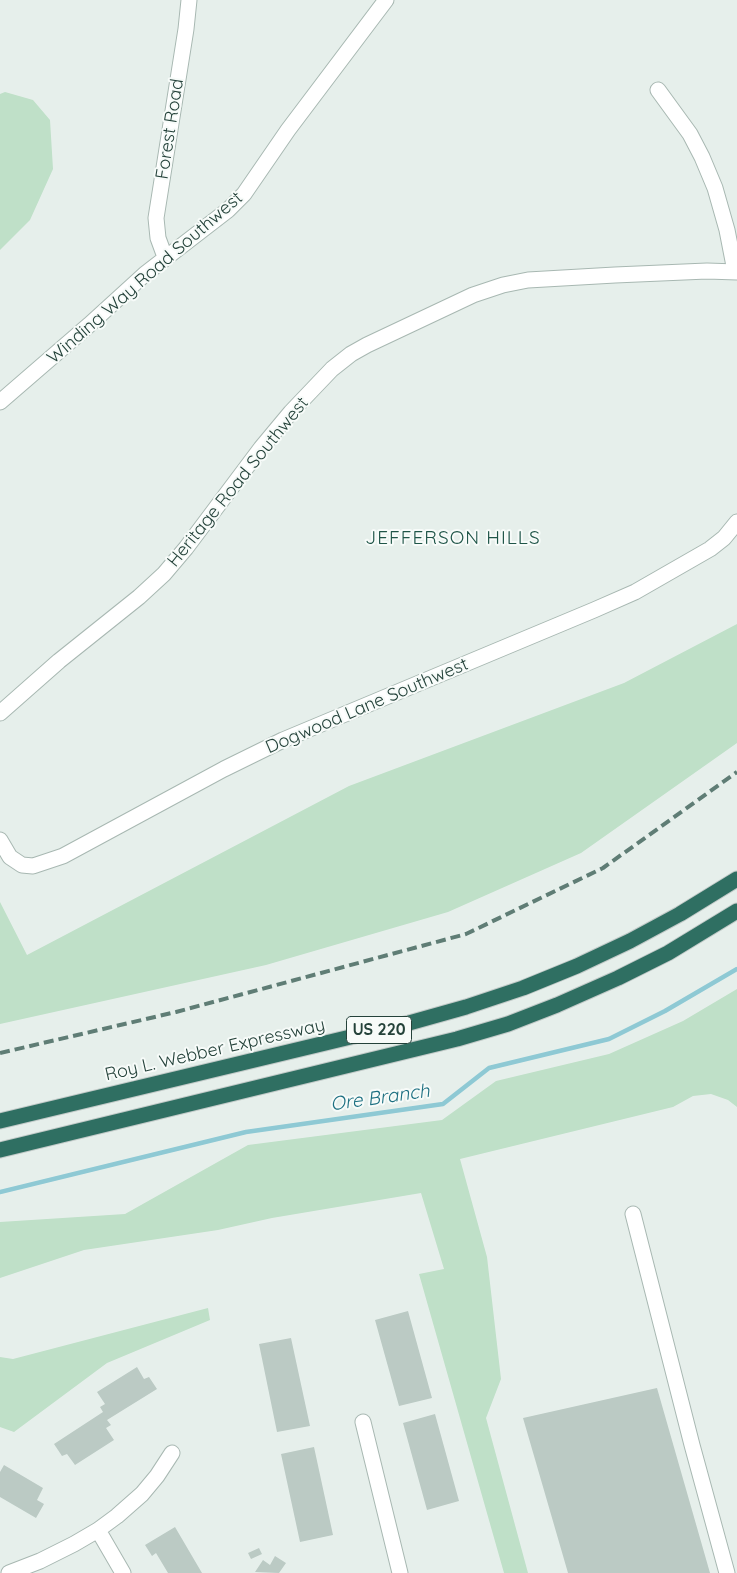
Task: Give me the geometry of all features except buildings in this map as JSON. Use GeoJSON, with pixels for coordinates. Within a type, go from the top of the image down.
{"type":"FeatureCollection","features":[{"type":"Feature","properties":{"kind":"highway","name":"Roy L. Webber Expressway"},"geometry":{"type":"LineString","coordinates":[[0,1121],[409,1023],[466,1007],[577,966],[630,941],[680,914],[737,879]]}},
{"type":"Feature","properties":{"kind":"highway","name":"US 220"},"geometry":{"type":"LineString","coordinates":[[0,1150],[457,1039],[508,1024],[618,978],[668,953],[737,911]]}},
{"type":"Feature","properties":{"kind":"street","name":"Forest Road"},"geometry":{"type":"LineString","coordinates":[[165,257],[156,233],[156,218],[189,0]]}},
{"type":"Feature","properties":{"kind":"street","name":"Winding Way Road Southwest"},"geometry":{"type":"LineString","coordinates":[[0,402],[145,274],[228,210],[244,194],[294,123],[386,0]]}},
{"type":"Feature","properties":{"kind":"street"},"geometry":{"type":"LineString","coordinates":[[658,90],[682,121],[702,157],[715,188],[736,271]]}},
{"type":"Feature","properties":{"kind":"street","name":"Heritage Road Southwest"},"geometry":{"type":"LineString","coordinates":[[0,713],[59,661],[139,597],[164,574],[186,548],[267,440],[332,369],[351,354],[473,295],[503,285],[528,280],[736,271]]}},
{"type":"Feature","properties":{"kind":"street","name":"Dogwood Lane Southwest"},"geometry":{"type":"LineString","coordinates":[[0,840],[10,857],[22,865],[33,866],[63,856],[224,768],[283,740],[635,592],[710,550],[724,538],[737,522]]}},
{"type":"Feature","properties":{"kind":"street"},"geometry":{"type":"LineString","coordinates":[[633,1214],[727,1573]]}},
{"type":"Feature","properties":{"kind":"street"},"geometry":{"type":"LineString","coordinates":[[363,1422],[400,1573]]}},
{"type":"Feature","properties":{"kind":"street"},"geometry":{"type":"LineString","coordinates":[[8,1573],[40,1561],[98,1530],[142,1494],[172,1454]]}},
{"type":"Feature","properties":{"kind":"street"},"geometry":{"type":"LineString","coordinates":[[98,1530],[122,1573]]}},
{"type":"Feature","properties":{"kind":"green space"},"geometry":{"type":"Polygon","coordinates":[[[5,92],[33,100],[50,120],[53,169],[30,220],[0,250],[0,94],[5,92]]]}},
{"type":"Feature","properties":{"kind":"green space"},"geometry":{"type":"Polygon","coordinates":[[[737,624],[737,743],[581,853],[448,912],[266,965],[0,1024],[0,902],[27,955],[349,786],[624,683],[737,624]]]}},
{"type":"Feature","properties":{"kind":"green space"},"geometry":{"type":"Polygon","coordinates":[[[737,989],[737,1107],[728,1100],[711,1094],[693,1096],[673,1107],[460,1159],[487,1257],[501,1379],[486,1418],[528,1573],[504,1573],[419,1274],[444,1269],[421,1193],[272,1218],[218,1230],[84,1250],[0,1278],[0,1222],[125,1214],[248,1145],[442,1120],[496,1081],[609,1054],[683,1021],[737,989]]]}},
{"type":"Feature","properties":{"kind":"green space"},"geometry":{"type":"Polygon","coordinates":[[[208,1308],[210,1320],[107,1363],[14,1432],[0,1427],[0,1357],[13,1359],[208,1308]]]}},
{"type":"Feature","properties":{"kind":"waterway","name":"Ore Branch"},"geometry":{"type":"LineString","coordinates":[[0,1192],[246,1132],[443,1104],[489,1068],[609,1039],[665,1011],[737,969]]}},
{"type":"Feature","properties":{"kind":"railway"},"geometry":{"type":"LineString","coordinates":[[0,1053],[176,1012],[466,934],[603,868],[737,772]]}},
{"type":"Feature","properties":{"kind":"district","name":"JEFFERSON HILLS"},"geometry":{"type":"Point","coordinates":[453,538]}}]}
